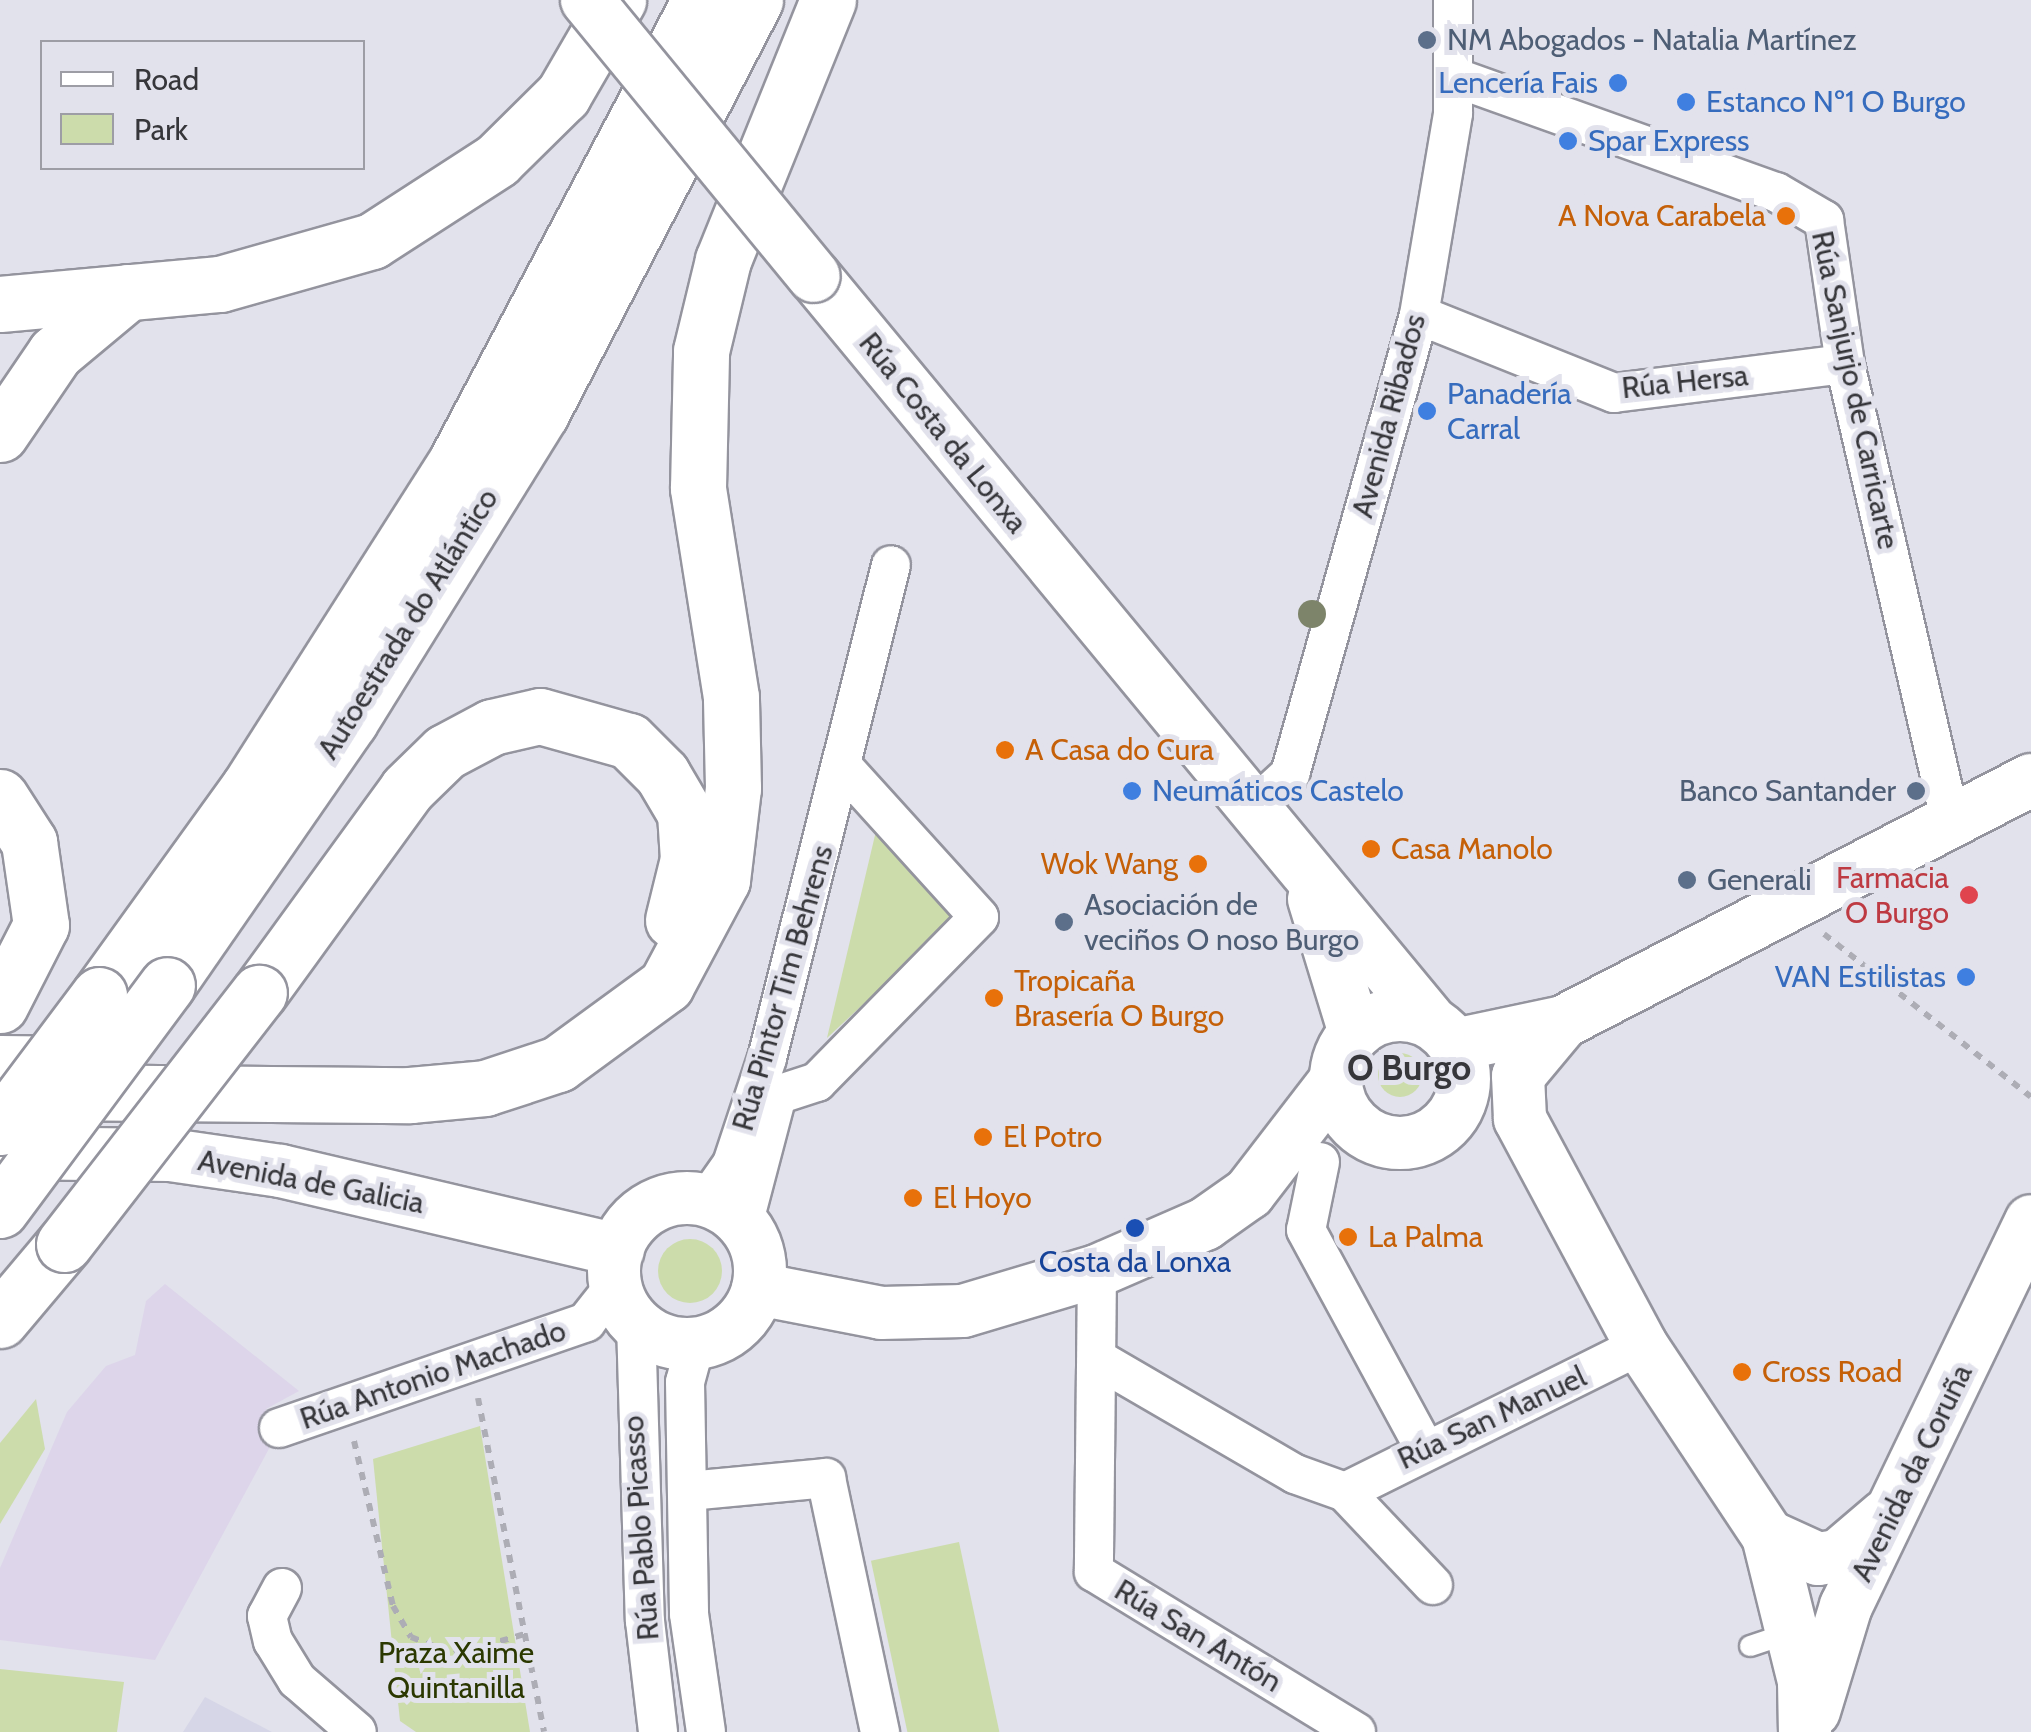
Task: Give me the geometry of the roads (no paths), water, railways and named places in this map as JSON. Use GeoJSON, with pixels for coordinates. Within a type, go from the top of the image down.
{"type":"FeatureCollection","features":[{"type":"Feature","properties":{"kind":"highway"},"geometry":{"type":"LineString","coordinates":[[0,304],[284,272],[429,212],[562,96],[618,0]]}},
{"type":"Feature","properties":{"kind":"highway","name":"Autoestrada do Atlántico"},"geometry":{"type":"LineString","coordinates":[[0,1127],[249,787],[458,460],[700,0]]}},
{"type":"Feature","properties":{"kind":"highway","name":"Autoestrada do Atlántico"},"geometry":{"type":"LineString","coordinates":[[0,1210],[167,985],[350,721],[541,413],[755,0]]}},
{"type":"Feature","properties":{"kind":"highway"},"geometry":{"type":"LineString","coordinates":[[0,1090],[410,1096],[485,1088],[558,1064],[666,985],[722,880],[733,788],[731,697],[698,488],[701,351],[723,260],[828,0]]}},
{"type":"Feature","properties":{"kind":"highway"},"geometry":{"type":"LineString","coordinates":[[0,434],[55,353],[128,292]]}},
{"type":"Feature","properties":{"kind":"highway"},"geometry":{"type":"LineString","coordinates":[[0,1063],[446,1066],[511,1050],[619,992],[656,952],[679,908],[685,814],[629,741],[540,716],[492,727],[407,789],[259,993],[64,1244],[0,1320]]}},
{"type":"Feature","properties":{"kind":"highway"},"geometry":{"type":"LineString","coordinates":[[0,797],[30,842],[40,885],[41,925],[7,995]]}},
{"type":"Feature","properties":{"kind":"main road","name":"Rúa Costa da Lonxa"},"geometry":{"type":"LineString","coordinates":[[587,0],[1252,808],[1443,1033]]}},
{"type":"Feature","properties":{"kind":"main road"},"geometry":{"type":"LineString","coordinates":[[1807,1732],[1772,1639],[1768,1536],[1640,1344],[1547,1171],[1514,1094],[1530,1052],[1563,1022],[1952,827],[2031,780]]}},
{"type":"Feature","properties":{"kind":"main road","name":"Rúa Costa da Lonxa"},"geometry":{"type":"LineString","coordinates":[[1300,865],[1338,957],[1345,1056]]}},
{"type":"Feature","properties":{"kind":"main road"},"geometry":{"type":"LineString","coordinates":[[1249,1192],[1345,1056],[1392,1014],[1443,1033],[1563,1022]]}},
{"type":"Feature","properties":{"kind":"main road"},"geometry":{"type":"LineString","coordinates":[[1437,1132],[1461,1101],[1443,1033]]}},
{"type":"Feature","properties":{"kind":"main road"},"geometry":{"type":"LineString","coordinates":[[1345,1056],[1346,1114],[1374,1138]]}},
{"type":"Feature","properties":{"kind":"main road"},"geometry":{"type":"LineString","coordinates":[[758,1289],[881,1313],[963,1311],[1097,1271],[1205,1224],[1249,1192],[1374,1138],[1406,1142],[1437,1132],[1486,1130],[1547,1171]]}},
{"type":"Feature","properties":{"kind":"main road","name":"Avenida de Galicia"},"geometry":{"type":"LineString","coordinates":[[0,1152],[170,1155],[281,1171],[618,1307],[695,1345]]}},
{"type":"Feature","properties":{"kind":"main road"},"geometry":{"type":"LineString","coordinates":[[618,1307],[655,1205],[724,1213],[760,1261],[758,1289],[737,1326],[695,1345]]}},
{"type":"Feature","properties":{"kind":"main road","name":"Avenida da Coruña"},"geometry":{"type":"LineString","coordinates":[[1807,1732],[1846,1606],[2027,1247]]}},
{"type":"Feature","properties":{"kind":"main road"},"geometry":{"type":"LineString","coordinates":[[1768,1536],[1818,1559],[1838,1556],[1893,1507]]}},
{"type":"Feature","properties":{"kind":"street","name":"Avenida Ribados"},"geometry":{"type":"LineString","coordinates":[[1252,808],[1290,774],[1418,314],[1454,78],[1453,0]]}},
{"type":"Feature","properties":{"kind":"street","name":"Rúa Sanjurjo de Carricarte"},"geometry":{"type":"LineString","coordinates":[[1454,78],[1776,192],[1824,220],[1845,364],[1952,827]]}},
{"type":"Feature","properties":{"kind":"street","name":"Rúa Hersa"},"geometry":{"type":"LineString","coordinates":[[1418,314],[1614,393],[1845,364]]}},
{"type":"Feature","properties":{"kind":"street","name":"Rúa Pintor Tim Behrens"},"geometry":{"type":"LineString","coordinates":[[724,1213],[732,1164],[767,1058],[844,768],[891,565]]}},
{"type":"Feature","properties":{"kind":"street","name":"Rúa Pintor Tim Behrens"},"geometry":{"type":"LineString","coordinates":[[724,1213],[776,1095],[817,1082],[980,917],[844,768]]}},
{"type":"Feature","properties":{"kind":"street"},"geometry":{"type":"LineString","coordinates":[[1320,1162],[1306,1230],[1426,1452]]}},
{"type":"Feature","properties":{"kind":"street","name":"Rúa San Antón"},"geometry":{"type":"LineString","coordinates":[[1097,1271],[1099,1360],[1088,1529],[1094,1572],[1356,1732]]}},
{"type":"Feature","properties":{"kind":"street","name":"Rúa Antonio Machado"},"geometry":{"type":"LineString","coordinates":[[280,1428],[343,1412],[618,1307]]}},
{"type":"Feature","properties":{"kind":"street","name":"Rúa Pablo Picasso"},"geometry":{"type":"LineString","coordinates":[[618,1307],[658,1732]]}},
{"type":"Feature","properties":{"kind":"street","name":"Rúa San Manuel"},"geometry":{"type":"LineString","coordinates":[[1345,1492],[1640,1344]]}},
{"type":"Feature","properties":{"kind":"street","name":"Rúa Pablo Picasso"},"geometry":{"type":"LineString","coordinates":[[695,1345],[685,1382],[689,1614],[706,1732]]}},
{"type":"Feature","properties":{"kind":"street"},"geometry":{"type":"LineString","coordinates":[[1099,1360],[1295,1474],[1345,1492],[1433,1585]]}},
{"type":"Feature","properties":{"kind":"street"},"geometry":{"type":"LineString","coordinates":[[689,1491],[826,1478],[880,1732]]}},
{"type":"Feature","properties":{"kind":"street"},"geometry":{"type":"LineString","coordinates":[[282,1588],[268,1616],[273,1641],[296,1680],[357,1732]]}},
{"type":"Feature","properties":{"kind":"place","name":"NM Abogados - Natalia Martínez"},"geometry":{"type":"Point","coordinates":[1427,40]}},
{"type":"Feature","properties":{"kind":"place","name":"Lencería Fais"},"geometry":{"type":"Point","coordinates":[1618,83]}},
{"type":"Feature","properties":{"kind":"place","name":"Estanco Nº1 O Burgo"},"geometry":{"type":"Point","coordinates":[1686,102]}},
{"type":"Feature","properties":{"kind":"place","name":"Spar Express"},"geometry":{"type":"Point","coordinates":[1568,141]}},
{"type":"Feature","properties":{"kind":"place","name":"A Nova Carabela"},"geometry":{"type":"Point","coordinates":[1786,216]}},
{"type":"Feature","properties":{"kind":"place","name":"Panadería Carral"},"geometry":{"type":"Point","coordinates":[1427,411]}},
{"type":"Feature","properties":{"kind":"place","name":"A Casa do Cura"},"geometry":{"type":"Point","coordinates":[1005,750]}},
{"type":"Feature","properties":{"kind":"place","name":"Neumáticos Castelo"},"geometry":{"type":"Point","coordinates":[1132,791]}},
{"type":"Feature","properties":{"kind":"place","name":"Banco Santander"},"geometry":{"type":"Point","coordinates":[1916,791]}},
{"type":"Feature","properties":{"kind":"place","name":"Casa Manolo"},"geometry":{"type":"Point","coordinates":[1371,849]}},
{"type":"Feature","properties":{"kind":"place","name":"Wok Wang"},"geometry":{"type":"Point","coordinates":[1198,864]}},
{"type":"Feature","properties":{"kind":"place","name":"Generali"},"geometry":{"type":"Point","coordinates":[1687,880]}},
{"type":"Feature","properties":{"kind":"place","name":"Farmacia O Burgo"},"geometry":{"type":"Point","coordinates":[1969,895]}},
{"type":"Feature","properties":{"kind":"place","name":"Asociación de veciños O noso Burgo"},"geometry":{"type":"Point","coordinates":[1064,922]}},
{"type":"Feature","properties":{"kind":"place","name":"VAN Estilistas"},"geometry":{"type":"Point","coordinates":[1966,977]}},
{"type":"Feature","properties":{"kind":"place","name":"Tropicaña Brasería O Burgo"},"geometry":{"type":"Point","coordinates":[994,998]}},
{"type":"Feature","properties":{"kind":"place","name":"El Potro"},"geometry":{"type":"Point","coordinates":[983,1137]}},
{"type":"Feature","properties":{"kind":"place","name":"El Hoyo"},"geometry":{"type":"Point","coordinates":[913,1198]}},
{"type":"Feature","properties":{"kind":"place","name":"Costa da Lonxa"},"geometry":{"type":"Point","coordinates":[1135,1228]}},
{"type":"Feature","properties":{"kind":"place","name":"La Palma"},"geometry":{"type":"Point","coordinates":[1348,1237]}},
{"type":"Feature","properties":{"kind":"place","name":"Cross Road"},"geometry":{"type":"Point","coordinates":[1742,1372]}},
{"type":"Feature","properties":{"kind":"district","name":"O Burgo"},"geometry":{"type":"Point","coordinates":[1409,1068]}},
{"type":"Feature","properties":{"kind":"park label","name":"Praza Xaime Quintanilla"},"geometry":{"type":"Point","coordinates":[456,1670]}}]}
